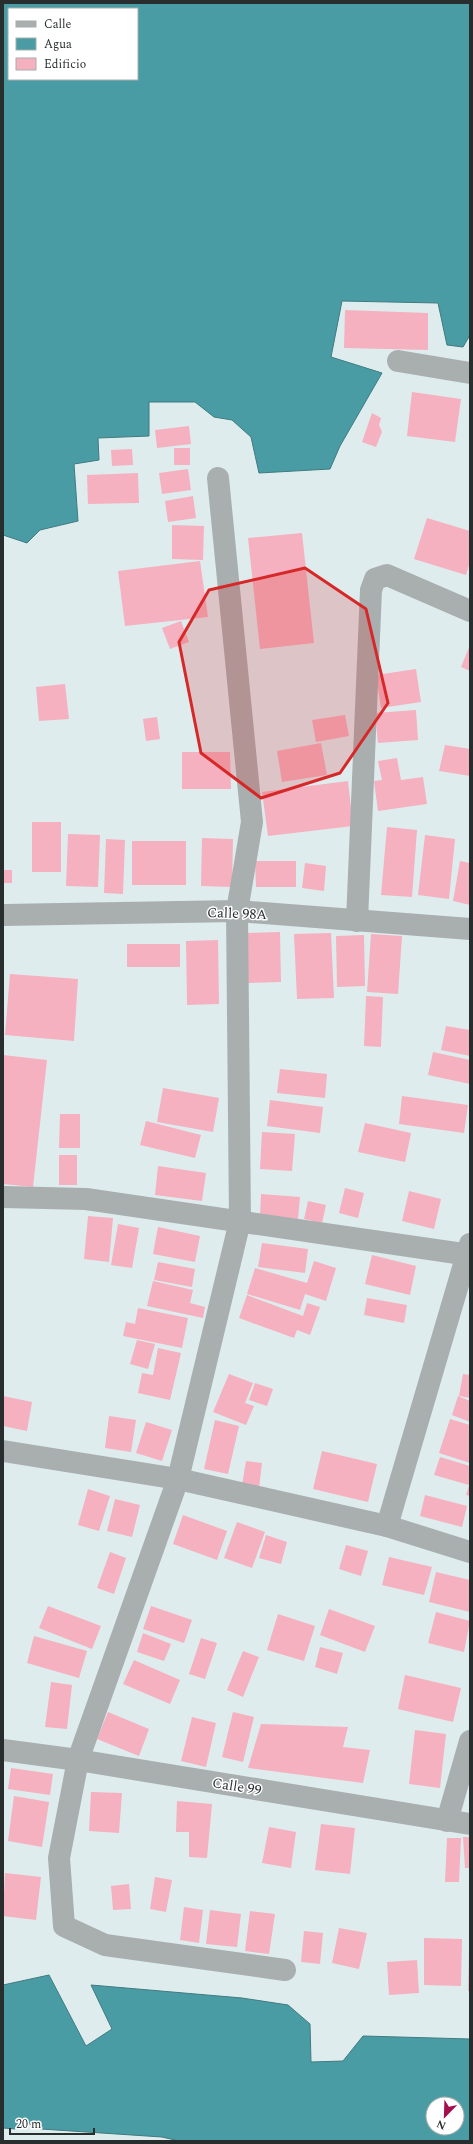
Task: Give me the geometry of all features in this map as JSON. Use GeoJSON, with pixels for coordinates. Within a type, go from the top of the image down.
{"type":"FeatureCollection","features":[{"type":"Feature","properties":{"kind":"street"},"geometry":{"type":"LineString","coordinates":[[398,361],[470,373]]}},
{"type":"Feature","properties":{"kind":"street"},"geometry":{"type":"LineString","coordinates":[[218,478],[252,822],[237,911],[240,1221],[178,1479],[78,1760],[59,1858],[64,1926],[105,1945],[285,1970]]}},
{"type":"Feature","properties":{"kind":"street"},"geometry":{"type":"LineString","coordinates":[[358,921],[371,590],[375,579],[387,575],[470,611]]}},
{"type":"Feature","properties":{"kind":"street","name":"Calle 98A"},"geometry":{"type":"LineString","coordinates":[[3,915],[237,911],[470,929]]}},
{"type":"Feature","properties":{"kind":"street"},"geometry":{"type":"LineString","coordinates":[[3,1197],[86,1199],[469,1251],[387,1526]]}},
{"type":"Feature","properties":{"kind":"street"},"geometry":{"type":"LineString","coordinates":[[3,1451],[178,1479],[387,1526],[470,1552]]}},
{"type":"Feature","properties":{"kind":"street"},"geometry":{"type":"LineString","coordinates":[[447,1820],[470,1741]]}},
{"type":"Feature","properties":{"kind":"street","name":"Calle 99"},"geometry":{"type":"LineString","coordinates":[[3,1750],[78,1760],[470,1824]]}},
{"type":"Feature","properties":{"kind":"highlighted area"},"geometry":{"type":"Polygon","coordinates":[[[305,568],[366,609],[388,703],[340,773],[261,798],[201,753],[179,642],[209,590],[305,568]]]}},
{"type":"Feature","properties":{"kind":"water"},"geometry":{"type":"Polygon","coordinates":[[[3,3],[470,3],[470,335],[463,347],[447,345],[438,303],[342,301],[331,357],[382,373],[340,446],[330,469],[259,473],[251,437],[232,420],[214,417],[195,402],[149,402],[149,436],[98,438],[99,460],[74,464],[78,521],[40,530],[27,543],[3,535],[3,3]]]}},
{"type":"Feature","properties":{"kind":"water"},"geometry":{"type":"Polygon","coordinates":[[[49,1975],[86,2046],[112,2029],[91,1985],[242,1998],[288,2005],[310,2024],[311,2062],[343,2061],[363,2036],[470,2039],[470,2141],[179,2141],[162,2137],[41,2129],[28,2123],[16,2129],[3,2128],[3,1985],[49,1975]]]}},
{"type":"Feature","properties":{"kind":"building"},"geometry":{"type":"Polygon","coordinates":[[[345,310],[428,313],[428,350],[344,348],[345,310]]]}},
{"type":"Feature","properties":{"kind":"building"},"geometry":{"type":"Polygon","coordinates":[[[412,392],[461,399],[455,442],[407,436],[412,392]]]}},
{"type":"Feature","properties":{"kind":"building"},"geometry":{"type":"Polygon","coordinates":[[[372,413],[381,418],[379,425],[382,432],[376,447],[362,442],[372,413]]]}},
{"type":"Feature","properties":{"kind":"building"},"geometry":{"type":"Polygon","coordinates":[[[189,426],[191,444],[157,448],[155,430],[189,426]]]}},
{"type":"Feature","properties":{"kind":"building"},"geometry":{"type":"Polygon","coordinates":[[[174,448],[190,448],[190,465],[174,465],[174,448]]]}},
{"type":"Feature","properties":{"kind":"building"},"geometry":{"type":"Polygon","coordinates":[[[132,449],[133,465],[112,466],[111,450],[132,449]]]}},
{"type":"Feature","properties":{"kind":"building"},"geometry":{"type":"Polygon","coordinates":[[[188,469],[191,490],[162,494],[159,473],[188,469]]]}},
{"type":"Feature","properties":{"kind":"building"},"geometry":{"type":"Polygon","coordinates":[[[138,473],[139,503],[88,504],[87,475],[138,473]]]}},
{"type":"Feature","properties":{"kind":"building"},"geometry":{"type":"Polygon","coordinates":[[[193,496],[196,518],[168,522],[165,501],[193,496]]]}},
{"type":"Feature","properties":{"kind":"building"},"geometry":{"type":"Polygon","coordinates":[[[427,518],[470,531],[470,562],[466,575],[414,559],[427,518]]]}},
{"type":"Feature","properties":{"kind":"building"},"geometry":{"type":"Polygon","coordinates":[[[172,525],[204,526],[203,560],[172,559],[172,525]]]}},
{"type":"Feature","properties":{"kind":"building"},"geometry":{"type":"Polygon","coordinates":[[[302,533],[314,643],[260,649],[248,538],[302,533]]]}},
{"type":"Feature","properties":{"kind":"building"},"geometry":{"type":"Polygon","coordinates":[[[200,561],[208,617],[125,626],[118,571],[200,561]]]}},
{"type":"Feature","properties":{"kind":"building"},"geometry":{"type":"Polygon","coordinates":[[[181,621],[189,642],[170,649],[162,628],[181,621]]]}},
{"type":"Feature","properties":{"kind":"building"},"geometry":{"type":"Polygon","coordinates":[[[470,645],[470,671],[461,667],[470,645]]]}},
{"type":"Feature","properties":{"kind":"building"},"geometry":{"type":"Polygon","coordinates":[[[416,669],[421,702],[381,708],[376,675],[416,669]]]}},
{"type":"Feature","properties":{"kind":"building"},"geometry":{"type":"Polygon","coordinates":[[[65,684],[69,719],[39,721],[36,687],[65,684]]]}},
{"type":"Feature","properties":{"kind":"building"},"geometry":{"type":"Polygon","coordinates":[[[416,710],[418,740],[378,743],[375,713],[416,710]]]}},
{"type":"Feature","properties":{"kind":"building"},"geometry":{"type":"Polygon","coordinates":[[[345,715],[349,736],[316,742],[312,720],[345,715]]]}},
{"type":"Feature","properties":{"kind":"building"},"geometry":{"type":"Polygon","coordinates":[[[157,717],[160,739],[146,741],[143,719],[157,717]]]}},
{"type":"Feature","properties":{"kind":"building"},"geometry":{"type":"Polygon","coordinates":[[[321,743],[327,775],[282,782],[277,751],[321,743]]]}},
{"type":"Feature","properties":{"kind":"building"},"geometry":{"type":"Polygon","coordinates":[[[445,745],[470,749],[470,776],[439,771],[445,745]]]}},
{"type":"Feature","properties":{"kind":"building"},"geometry":{"type":"Polygon","coordinates":[[[182,752],[230,752],[231,789],[182,789],[182,752]]]}},
{"type":"Feature","properties":{"kind":"building"},"geometry":{"type":"Polygon","coordinates":[[[397,758],[401,780],[423,777],[427,804],[378,811],[374,781],[382,780],[378,761],[397,758]]]}},
{"type":"Feature","properties":{"kind":"building"},"geometry":{"type":"Polygon","coordinates":[[[348,781],[353,826],[268,836],[262,792],[348,781]]]}},
{"type":"Feature","properties":{"kind":"building"},"geometry":{"type":"Polygon","coordinates":[[[32,822],[61,822],[61,872],[32,872],[32,822]]]}},
{"type":"Feature","properties":{"kind":"building"},"geometry":{"type":"Polygon","coordinates":[[[387,827],[417,830],[412,897],[381,895],[387,827]]]}},
{"type":"Feature","properties":{"kind":"building"},"geometry":{"type":"Polygon","coordinates":[[[68,834],[100,835],[98,887],[66,886],[68,834]]]}},
{"type":"Feature","properties":{"kind":"building"},"geometry":{"type":"Polygon","coordinates":[[[425,835],[455,839],[449,899],[418,895],[425,835]]]}},
{"type":"Feature","properties":{"kind":"building"},"geometry":{"type":"Polygon","coordinates":[[[202,838],[233,839],[232,887],[201,886],[202,838]]]}},
{"type":"Feature","properties":{"kind":"building"},"geometry":{"type":"Polygon","coordinates":[[[106,839],[125,840],[123,894],[104,893],[106,839]]]}},
{"type":"Feature","properties":{"kind":"building"},"geometry":{"type":"Polygon","coordinates":[[[132,841],[186,841],[186,885],[132,885],[132,841]]]}},
{"type":"Feature","properties":{"kind":"building"},"geometry":{"type":"Polygon","coordinates":[[[255,861],[296,861],[296,887],[256,887],[255,861]]]}},
{"type":"Feature","properties":{"kind":"building"},"geometry":{"type":"Polygon","coordinates":[[[460,861],[470,863],[470,905],[453,901],[460,861]]]}},
{"type":"Feature","properties":{"kind":"building"},"geometry":{"type":"Polygon","coordinates":[[[305,863],[326,866],[324,891],[302,888],[305,863]]]}},
{"type":"Feature","properties":{"kind":"building"},"geometry":{"type":"Polygon","coordinates":[[[3,870],[12,870],[12,883],[3,883],[3,870]]]}},
{"type":"Feature","properties":{"kind":"building"},"geometry":{"type":"Polygon","coordinates":[[[280,932],[281,982],[248,983],[246,933],[280,932]]]}},
{"type":"Feature","properties":{"kind":"building"},"geometry":{"type":"Polygon","coordinates":[[[331,933],[334,998],[297,999],[294,934],[331,933]]]}},
{"type":"Feature","properties":{"kind":"building"},"geometry":{"type":"Polygon","coordinates":[[[371,934],[402,936],[398,994],[367,992],[371,934]]]}},
{"type":"Feature","properties":{"kind":"building"},"geometry":{"type":"Polygon","coordinates":[[[364,935],[365,986],[337,987],[336,936],[364,935]]]}},
{"type":"Feature","properties":{"kind":"building"},"geometry":{"type":"Polygon","coordinates":[[[218,940],[219,1004],[187,1005],[186,941],[218,940]]]}},
{"type":"Feature","properties":{"kind":"building"},"geometry":{"type":"Polygon","coordinates":[[[127,944],[180,944],[180,967],[127,967],[127,944]]]}},
{"type":"Feature","properties":{"kind":"building"},"geometry":{"type":"Polygon","coordinates":[[[10,974],[78,979],[74,1041],[5,1035],[10,974]]]}},
{"type":"Feature","properties":{"kind":"building"},"geometry":{"type":"Polygon","coordinates":[[[366,996],[383,997],[381,1047],[364,1046],[366,996]]]}},
{"type":"Feature","properties":{"kind":"building"},"geometry":{"type":"Polygon","coordinates":[[[446,1026],[470,1030],[470,1056],[441,1050],[446,1026]]]}},
{"type":"Feature","properties":{"kind":"building"},"geometry":{"type":"Polygon","coordinates":[[[433,1052],[470,1060],[470,1084],[428,1075],[433,1052]]]}},
{"type":"Feature","properties":{"kind":"building"},"geometry":{"type":"Polygon","coordinates":[[[3,1055],[47,1060],[33,1187],[3,1184],[3,1055]]]}},
{"type":"Feature","properties":{"kind":"building"},"geometry":{"type":"Polygon","coordinates":[[[280,1069],[327,1074],[325,1098],[277,1093],[280,1069]]]}},
{"type":"Feature","properties":{"kind":"building"},"geometry":{"type":"Polygon","coordinates":[[[163,1088],[219,1098],[213,1132],[157,1122],[163,1088]]]}},
{"type":"Feature","properties":{"kind":"building"},"geometry":{"type":"Polygon","coordinates":[[[402,1096],[468,1105],[464,1133],[399,1124],[402,1096]]]}},
{"type":"Feature","properties":{"kind":"building"},"geometry":{"type":"Polygon","coordinates":[[[270,1100],[323,1107],[320,1133],[267,1126],[270,1100]]]}},
{"type":"Feature","properties":{"kind":"building"},"geometry":{"type":"Polygon","coordinates":[[[60,1114],[80,1114],[80,1148],[59,1148],[60,1114]]]}},
{"type":"Feature","properties":{"kind":"building"},"geometry":{"type":"Polygon","coordinates":[[[146,1121],[201,1135],[195,1158],[140,1145],[146,1121]]]}},
{"type":"Feature","properties":{"kind":"building"},"geometry":{"type":"Polygon","coordinates":[[[365,1123],[411,1133],[405,1162],[358,1152],[365,1123]]]}},
{"type":"Feature","properties":{"kind":"building"},"geometry":{"type":"Polygon","coordinates":[[[262,1132],[295,1134],[292,1171],[260,1169],[262,1132]]]}},
{"type":"Feature","properties":{"kind":"building"},"geometry":{"type":"Polygon","coordinates":[[[59,1155],[77,1155],[77,1185],[59,1185],[59,1155]]]}},
{"type":"Feature","properties":{"kind":"building"},"geometry":{"type":"Polygon","coordinates":[[[158,1166],[206,1173],[202,1201],[155,1195],[158,1166]]]}},
{"type":"Feature","properties":{"kind":"building"},"geometry":{"type":"Polygon","coordinates":[[[345,1188],[364,1193],[358,1218],[339,1213],[345,1188]]]}},
{"type":"Feature","properties":{"kind":"building"},"geometry":{"type":"Polygon","coordinates":[[[409,1191],[441,1199],[434,1229],[402,1221],[409,1191]]]}},
{"type":"Feature","properties":{"kind":"building"},"geometry":{"type":"Polygon","coordinates":[[[261,1194],[300,1197],[298,1219],[260,1216],[261,1194]]]}},
{"type":"Feature","properties":{"kind":"building"},"geometry":{"type":"Polygon","coordinates":[[[308,1201],[326,1205],[322,1223],[304,1219],[308,1201]]]}},
{"type":"Feature","properties":{"kind":"building"},"geometry":{"type":"Polygon","coordinates":[[[88,1216],[113,1218],[109,1262],[84,1259],[88,1216]]]}},
{"type":"Feature","properties":{"kind":"building"},"geometry":{"type":"Polygon","coordinates":[[[118,1224],[139,1228],[132,1268],[111,1265],[118,1224]]]}},
{"type":"Feature","properties":{"kind":"building"},"geometry":{"type":"Polygon","coordinates":[[[158,1227],[200,1236],[195,1262],[153,1254],[158,1227]]]}},
{"type":"Feature","properties":{"kind":"building"},"geometry":{"type":"Polygon","coordinates":[[[262,1243],[308,1249],[305,1273],[258,1267],[262,1243]]]}},
{"type":"Feature","properties":{"kind":"building"},"geometry":{"type":"Polygon","coordinates":[[[372,1255],[416,1266],[410,1295],[365,1284],[372,1255]]]}},
{"type":"Feature","properties":{"kind":"building"},"geometry":{"type":"Polygon","coordinates":[[[314,1261],[336,1268],[326,1301],[305,1294],[300,1310],[247,1294],[255,1268],[307,1283],[314,1261]]]}},
{"type":"Feature","properties":{"kind":"building"},"geometry":{"type":"Polygon","coordinates":[[[158,1262],[195,1269],[192,1287],[154,1280],[158,1262]]]}},
{"type":"Feature","properties":{"kind":"building"},"geometry":{"type":"Polygon","coordinates":[[[153,1281],[193,1290],[190,1303],[205,1307],[203,1318],[147,1306],[153,1281]]]}},
{"type":"Feature","properties":{"kind":"building"},"geometry":{"type":"Polygon","coordinates":[[[247,1295],[303,1316],[307,1303],[320,1307],[310,1335],[297,1330],[294,1338],[239,1318],[247,1295]]]}},
{"type":"Feature","properties":{"kind":"building"},"geometry":{"type":"Polygon","coordinates":[[[367,1298],[407,1305],[404,1323],[364,1315],[367,1298]]]}},
{"type":"Feature","properties":{"kind":"building"},"geometry":{"type":"Polygon","coordinates":[[[138,1308],[188,1318],[182,1348],[123,1336],[126,1322],[135,1324],[138,1308]]]}},
{"type":"Feature","properties":{"kind":"building"},"geometry":{"type":"Polygon","coordinates":[[[137,1340],[155,1344],[148,1369],[130,1364],[137,1340]]]}},
{"type":"Feature","properties":{"kind":"building"},"geometry":{"type":"Polygon","coordinates":[[[158,1348],[181,1353],[170,1400],[138,1393],[142,1373],[153,1375],[158,1348]]]}},
{"type":"Feature","properties":{"kind":"building"},"geometry":{"type":"Polygon","coordinates":[[[229,1374],[253,1383],[245,1403],[254,1406],[246,1425],[213,1412],[229,1374]]]}},
{"type":"Feature","properties":{"kind":"building"},"geometry":{"type":"Polygon","coordinates":[[[463,1374],[470,1375],[470,1398],[459,1396],[463,1374]]]}},
{"type":"Feature","properties":{"kind":"building"},"geometry":{"type":"Polygon","coordinates":[[[255,1383],[273,1389],[267,1406],[249,1400],[255,1383]]]}},
{"type":"Feature","properties":{"kind":"building"},"geometry":{"type":"Polygon","coordinates":[[[3,1396],[32,1402],[27,1431],[3,1426],[3,1396]]]}},
{"type":"Feature","properties":{"kind":"building"},"geometry":{"type":"Polygon","coordinates":[[[458,1396],[470,1401],[470,1422],[452,1415],[458,1396]]]}},
{"type":"Feature","properties":{"kind":"building"},"geometry":{"type":"Polygon","coordinates":[[[109,1416],[136,1420],[131,1452],[105,1448],[109,1416]]]}},
{"type":"Feature","properties":{"kind":"building"},"geometry":{"type":"Polygon","coordinates":[[[450,1419],[470,1425],[470,1463],[439,1453],[450,1419]]]}},
{"type":"Feature","properties":{"kind":"building"},"geometry":{"type":"Polygon","coordinates":[[[215,1420],[239,1426],[228,1474],[204,1469],[215,1420]]]}},
{"type":"Feature","properties":{"kind":"building"},"geometry":{"type":"Polygon","coordinates":[[[146,1422],[172,1430],[162,1461],[136,1453],[146,1422]]]}},
{"type":"Feature","properties":{"kind":"building"},"geometry":{"type":"Polygon","coordinates":[[[322,1451],[377,1464],[368,1502],[313,1489],[322,1451]]]}},
{"type":"Feature","properties":{"kind":"building"},"geometry":{"type":"Polygon","coordinates":[[[440,1457],[470,1466],[470,1496],[466,1495],[469,1485],[434,1475],[440,1457]]]}},
{"type":"Feature","properties":{"kind":"building"},"geometry":{"type":"Polygon","coordinates":[[[246,1461],[262,1463],[259,1488],[242,1485],[246,1461]]]}},
{"type":"Feature","properties":{"kind":"building"},"geometry":{"type":"Polygon","coordinates":[[[88,1489],[110,1496],[99,1531],[78,1525],[88,1489]]]}},
{"type":"Feature","properties":{"kind":"building"},"geometry":{"type":"Polygon","coordinates":[[[425,1495],[467,1506],[462,1527],[420,1516],[425,1495]]]}},
{"type":"Feature","properties":{"kind":"building"},"geometry":{"type":"Polygon","coordinates":[[[115,1499],[140,1505],[132,1537],[107,1531],[115,1499]]]}},
{"type":"Feature","properties":{"kind":"building"},"geometry":{"type":"Polygon","coordinates":[[[183,1515],[227,1531],[217,1560],[173,1544],[183,1515]]]}},
{"type":"Feature","properties":{"kind":"building"},"geometry":{"type":"Polygon","coordinates":[[[237,1522],[265,1532],[252,1568],[224,1558],[237,1522]]]}},
{"type":"Feature","properties":{"kind":"building"},"geometry":{"type":"Polygon","coordinates":[[[266,1535],[287,1542],[281,1564],[259,1558],[266,1535]]]}},
{"type":"Feature","properties":{"kind":"building"},"geometry":{"type":"Polygon","coordinates":[[[346,1545],[368,1551],[361,1576],[339,1569],[346,1545]]]}},
{"type":"Feature","properties":{"kind":"building"},"geometry":{"type":"Polygon","coordinates":[[[110,1552],[126,1558],[114,1594],[97,1588],[110,1552]]]}},
{"type":"Feature","properties":{"kind":"building"},"geometry":{"type":"Polygon","coordinates":[[[389,1557],[432,1567],[424,1595],[382,1585],[389,1557]]]}},
{"type":"Feature","properties":{"kind":"building"},"geometry":{"type":"Polygon","coordinates":[[[436,1572],[470,1580],[470,1612],[429,1602],[436,1572]]]}},
{"type":"Feature","properties":{"kind":"building"},"geometry":{"type":"Polygon","coordinates":[[[48,1606],[101,1626],[92,1649],[39,1628],[48,1606]]]}},
{"type":"Feature","properties":{"kind":"building"},"geometry":{"type":"Polygon","coordinates":[[[151,1606],[192,1620],[184,1643],[143,1629],[151,1606]]]}},
{"type":"Feature","properties":{"kind":"building"},"geometry":{"type":"Polygon","coordinates":[[[329,1609],[375,1626],[365,1652],[320,1635],[329,1609]]]}},
{"type":"Feature","properties":{"kind":"building"},"geometry":{"type":"Polygon","coordinates":[[[436,1612],[470,1621],[464,1652],[428,1643],[436,1612]]]}},
{"type":"Feature","properties":{"kind":"building"},"geometry":{"type":"Polygon","coordinates":[[[278,1614],[315,1626],[304,1661],[267,1650],[278,1614]]]}},
{"type":"Feature","properties":{"kind":"building"},"geometry":{"type":"Polygon","coordinates":[[[143,1633],[171,1644],[164,1661],[137,1652],[143,1633]]]}},
{"type":"Feature","properties":{"kind":"building"},"geometry":{"type":"Polygon","coordinates":[[[34,1636],[87,1651],[79,1678],[27,1663],[34,1636]]]}},
{"type":"Feature","properties":{"kind":"building"},"geometry":{"type":"Polygon","coordinates":[[[201,1638],[217,1643],[205,1679],[189,1674],[201,1638]]]}},
{"type":"Feature","properties":{"kind":"building"},"geometry":{"type":"Polygon","coordinates":[[[320,1647],[343,1653],[337,1674],[315,1667],[320,1647]]]}},
{"type":"Feature","properties":{"kind":"building"},"geometry":{"type":"Polygon","coordinates":[[[243,1651],[259,1657],[243,1697],[227,1690],[243,1651]]]}},
{"type":"Feature","properties":{"kind":"building"},"geometry":{"type":"Polygon","coordinates":[[[134,1660],[180,1680],[170,1704],[123,1684],[134,1660]]]}},
{"type":"Feature","properties":{"kind":"building"},"geometry":{"type":"Polygon","coordinates":[[[405,1675],[461,1688],[453,1722],[398,1709],[405,1675]]]}},
{"type":"Feature","properties":{"kind":"building"},"geometry":{"type":"Polygon","coordinates":[[[51,1682],[72,1685],[67,1729],[45,1727],[51,1682]]]}},
{"type":"Feature","properties":{"kind":"building"},"geometry":{"type":"Polygon","coordinates":[[[108,1712],[149,1729],[139,1756],[97,1739],[108,1712]]]}},
{"type":"Feature","properties":{"kind":"building"},"geometry":{"type":"Polygon","coordinates":[[[233,1712],[254,1717],[243,1762],[222,1757],[233,1712]]]}},
{"type":"Feature","properties":{"kind":"building"},"geometry":{"type":"Polygon","coordinates":[[[192,1717],[216,1723],[206,1767],[181,1761],[192,1717]]]}},
{"type":"Feature","properties":{"kind":"building"},"geometry":{"type":"Polygon","coordinates":[[[261,1724],[348,1727],[343,1747],[370,1750],[363,1783],[248,1768],[261,1724]]]}},
{"type":"Feature","properties":{"kind":"building"},"geometry":{"type":"Polygon","coordinates":[[[415,1730],[446,1734],[440,1788],[409,1784],[415,1730]]]}},
{"type":"Feature","properties":{"kind":"building"},"geometry":{"type":"Polygon","coordinates":[[[11,1768],[53,1774],[50,1795],[8,1789],[11,1768]]]}},
{"type":"Feature","properties":{"kind":"building"},"geometry":{"type":"Polygon","coordinates":[[[91,1792],[122,1793],[119,1833],[89,1831],[91,1792]]]}},
{"type":"Feature","properties":{"kind":"building"},"geometry":{"type":"Polygon","coordinates":[[[14,1796],[49,1802],[42,1847],[8,1841],[14,1796]]]}},
{"type":"Feature","properties":{"kind":"building"},"geometry":{"type":"Polygon","coordinates":[[[177,1801],[212,1804],[207,1858],[189,1857],[189,1832],[176,1832],[177,1801]]]}},
{"type":"Feature","properties":{"kind":"building"},"geometry":{"type":"Polygon","coordinates":[[[321,1824],[355,1828],[350,1874],[315,1870],[321,1824]]]}},
{"type":"Feature","properties":{"kind":"building"},"geometry":{"type":"Polygon","coordinates":[[[269,1827],[296,1832],[291,1868],[262,1863],[269,1827]]]}},
{"type":"Feature","properties":{"kind":"building"},"geometry":{"type":"Polygon","coordinates":[[[463,1837],[470,1837],[470,1868],[465,1868],[463,1837]]]}},
{"type":"Feature","properties":{"kind":"building"},"geometry":{"type":"Polygon","coordinates":[[[447,1838],[461,1838],[459,1882],[445,1882],[447,1838]]]}},
{"type":"Feature","properties":{"kind":"building"},"geometry":{"type":"Polygon","coordinates":[[[5,1873],[41,1877],[36,1920],[3,1916],[5,1873]]]}},
{"type":"Feature","properties":{"kind":"building"},"geometry":{"type":"Polygon","coordinates":[[[155,1877],[172,1880],[166,1912],[150,1909],[155,1877]]]}},
{"type":"Feature","properties":{"kind":"building"},"geometry":{"type":"Polygon","coordinates":[[[129,1884],[131,1909],[113,1910],[111,1886],[129,1884]]]}},
{"type":"Feature","properties":{"kind":"building"},"geometry":{"type":"Polygon","coordinates":[[[184,1907],[203,1910],[199,1943],[180,1940],[184,1907]]]}},
{"type":"Feature","properties":{"kind":"building"},"geometry":{"type":"Polygon","coordinates":[[[210,1910],[241,1914],[237,1947],[206,1944],[210,1910]]]}},
{"type":"Feature","properties":{"kind":"building"},"geometry":{"type":"Polygon","coordinates":[[[250,1911],[275,1914],[269,1954],[245,1951],[250,1911]]]}},
{"type":"Feature","properties":{"kind":"building"},"geometry":{"type":"Polygon","coordinates":[[[339,1928],[367,1933],[359,1969],[332,1963],[339,1928]]]}},
{"type":"Feature","properties":{"kind":"building"},"geometry":{"type":"Polygon","coordinates":[[[304,1931],[323,1933],[320,1964],[301,1962],[304,1931]]]}},
{"type":"Feature","properties":{"kind":"building"},"geometry":{"type":"Polygon","coordinates":[[[424,1938],[462,1939],[461,1986],[424,1985],[424,1938]]]}},
{"type":"Feature","properties":{"kind":"building"},"geometry":{"type":"Polygon","coordinates":[[[469,1949],[470,1991],[468,1991],[469,1949]]]}},
{"type":"Feature","properties":{"kind":"building"},"geometry":{"type":"Polygon","coordinates":[[[417,1960],[419,1993],[389,1995],[387,1962],[417,1960]]]}}]}
